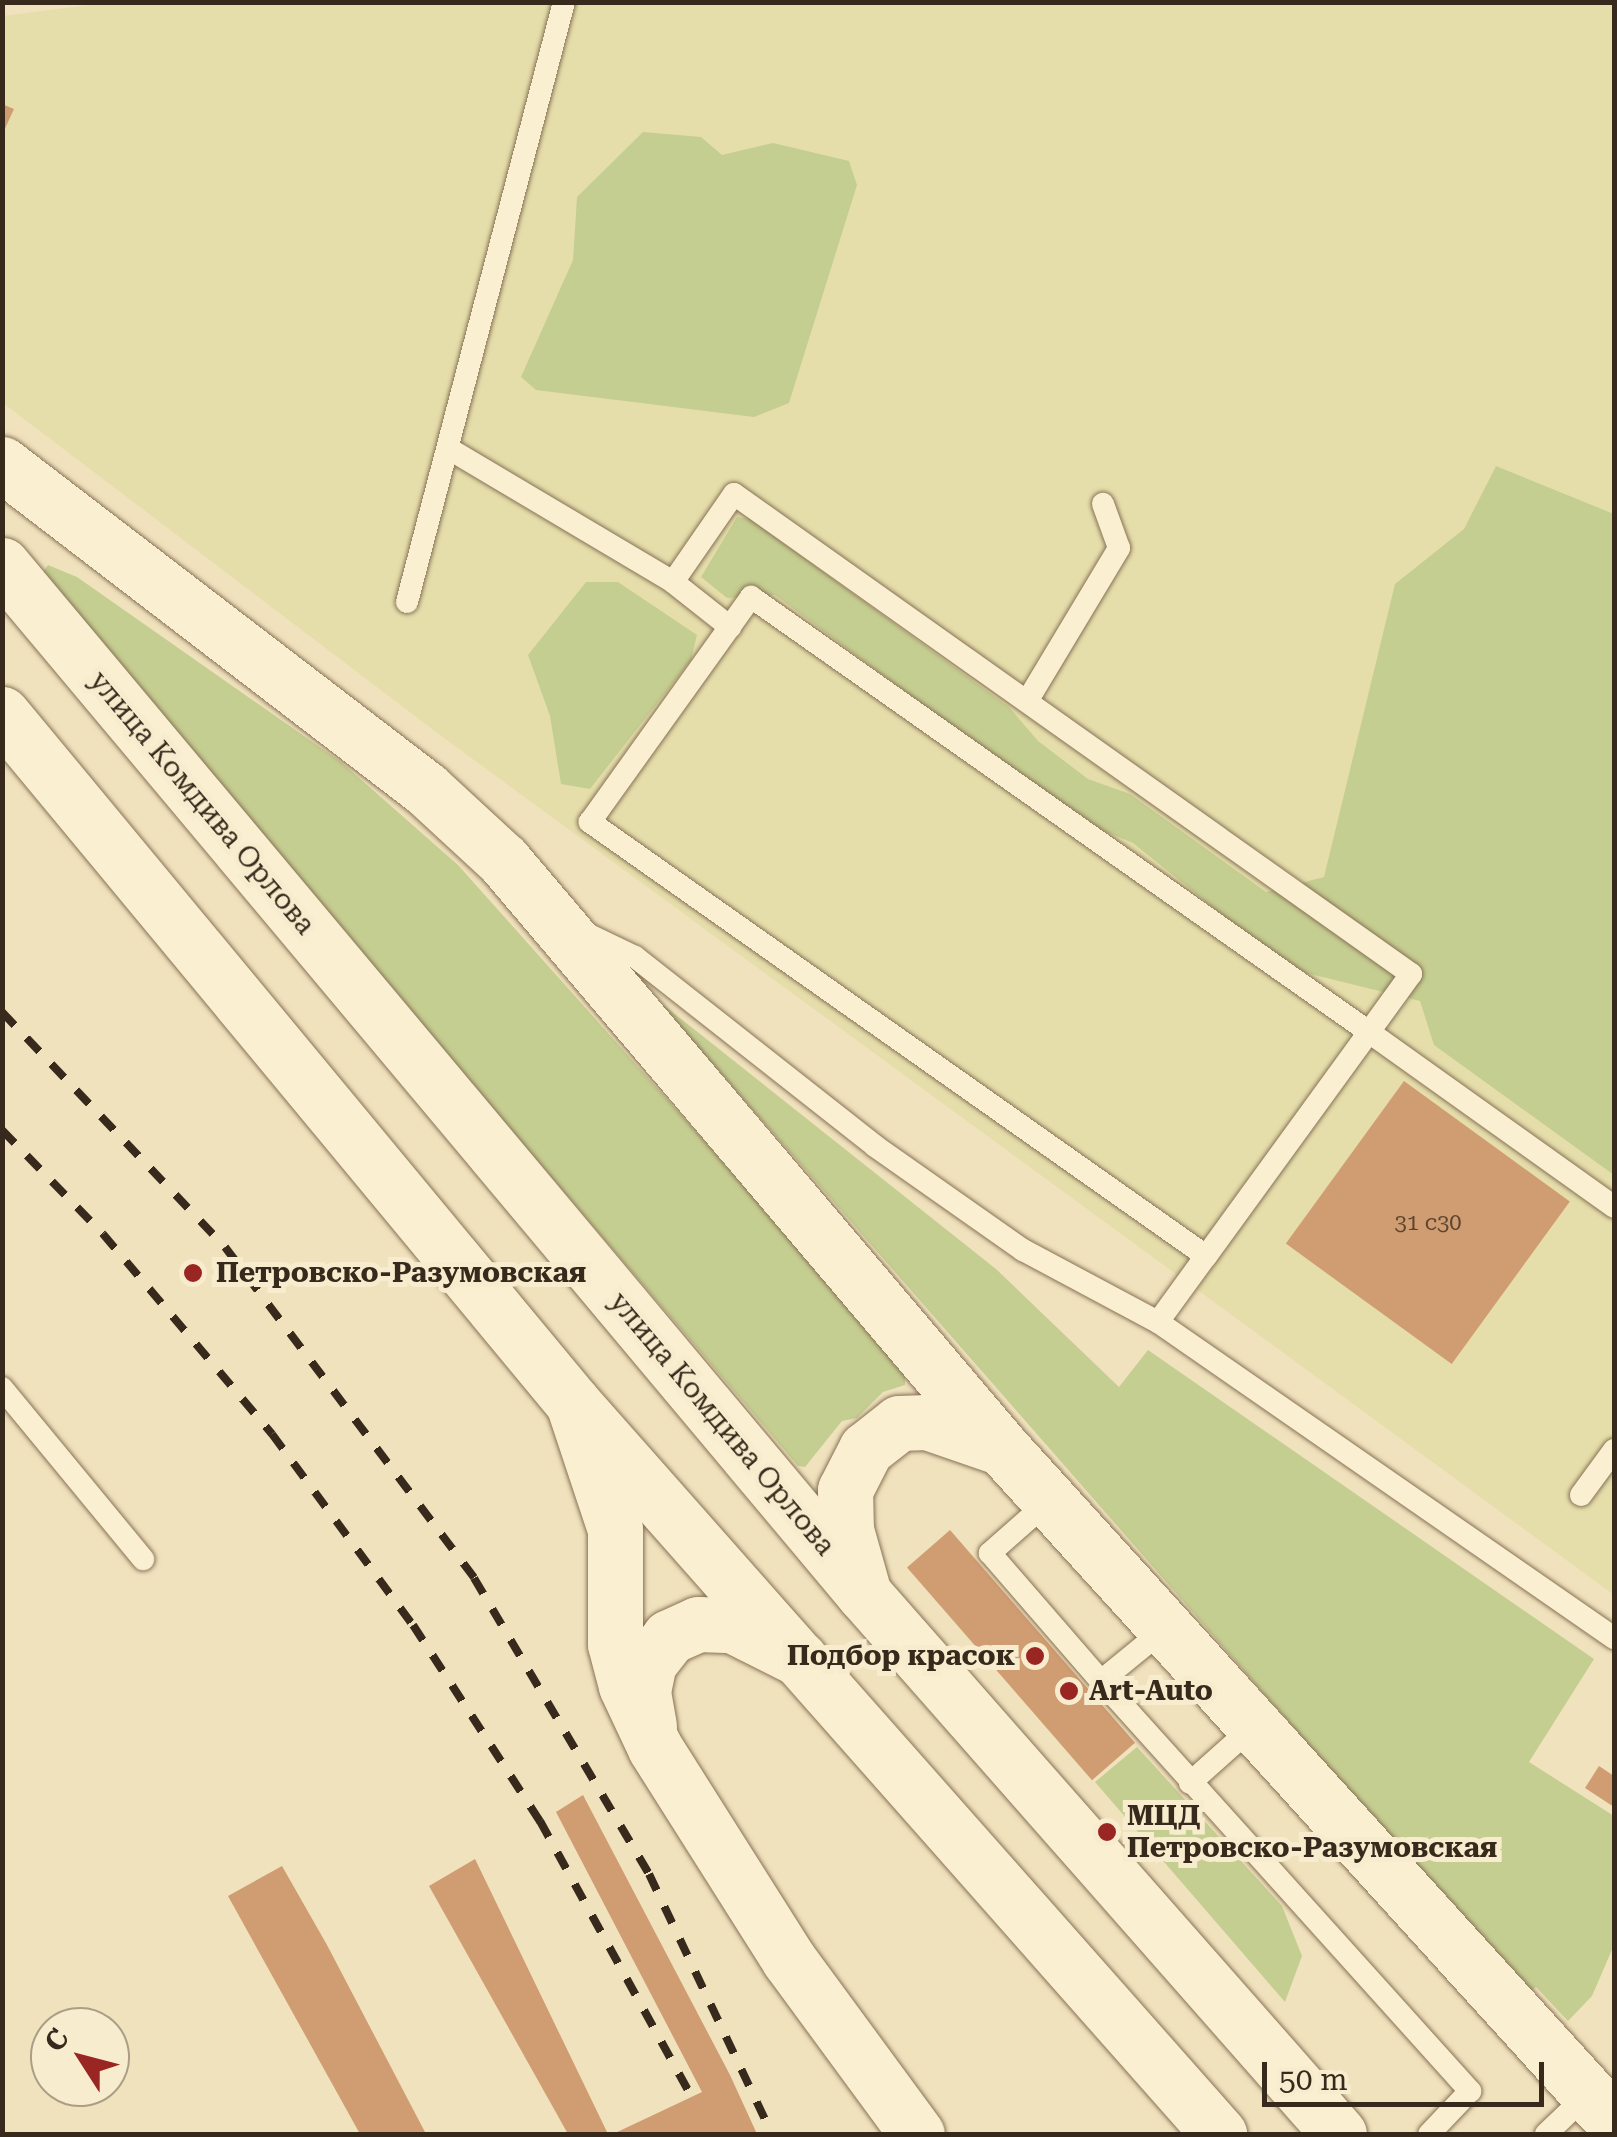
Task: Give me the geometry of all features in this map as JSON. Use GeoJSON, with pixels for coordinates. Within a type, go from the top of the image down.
{"type":"FeatureCollection","features":[{"type":"Feature","properties":{"kind":"main road"},"geometry":{"type":"LineString","coordinates":[[2,464],[426,789],[561,922],[1002,1448],[1601,2108]]}},
{"type":"Feature","properties":{"kind":"main road","name":"улица Комдива Орлова"},"geometry":{"type":"LineString","coordinates":[[2,565],[864,1594],[1339,2134]]}},
{"type":"Feature","properties":{"kind":"main road"},"geometry":{"type":"LineString","coordinates":[[2,714],[573,1403],[813,1668],[1219,2134]]}},
{"type":"Feature","properties":{"kind":"main road"},"geometry":{"type":"LineString","coordinates":[[573,1403],[616,1529],[614,1644],[655,1748],[789,1960],[917,2134]]}},
{"type":"Feature","properties":{"kind":"main road"},"geometry":{"type":"LineString","coordinates":[[864,1594],[846,1530],[845,1490],[866,1449],[899,1423],[927,1422],[1002,1448]]}},
{"type":"Feature","properties":{"kind":"main road"},"geometry":{"type":"LineString","coordinates":[[655,1748],[643,1691],[649,1663],[669,1637],[698,1624],[732,1625],[774,1641],[813,1668]]}},
{"type":"Feature","properties":{"kind":"lane"},"geometry":{"type":"LineString","coordinates":[[407,602],[451,450],[564,2]]}},
{"type":"Feature","properties":{"kind":"lane"},"geometry":{"type":"LineString","coordinates":[[451,450],[673,582],[730,627]]}},
{"type":"Feature","properties":{"kind":"lane"},"geometry":{"type":"LineString","coordinates":[[673,582],[734,494],[1029,698],[1410,974],[1158,1322]]}},
{"type":"Feature","properties":{"kind":"lane"},"geometry":{"type":"LineString","coordinates":[[1029,698],[1119,548],[1102,504]]}},
{"type":"Feature","properties":{"kind":"lane"},"geometry":{"type":"LineString","coordinates":[[1206,1256],[590,822],[751,597],[1614,1206]]}},
{"type":"Feature","properties":{"kind":"lane"},"geometry":{"type":"LineString","coordinates":[[561,922],[636,956],[875,1146],[1023,1250],[1158,1322],[1614,1638]]}},
{"type":"Feature","properties":{"kind":"lane"},"geometry":{"type":"LineString","coordinates":[[2,1388],[143,1560]]}},
{"type":"Feature","properties":{"kind":"lane"},"geometry":{"type":"LineString","coordinates":[[1582,1495],[1614,1450]]}},
{"type":"Feature","properties":{"kind":"lane"},"geometry":{"type":"LineString","coordinates":[[1051,1498],[990,1554],[1470,2091],[1429,2134]]}},
{"type":"Feature","properties":{"kind":"lane"},"geometry":{"type":"LineString","coordinates":[[1101,1682],[1167,1627]]}},
{"type":"Feature","properties":{"kind":"lane"},"geometry":{"type":"LineString","coordinates":[[1190,1782],[1256,1724]]}},
{"type":"Feature","properties":{"kind":"lane"},"geometry":{"type":"LineString","coordinates":[[1546,2134],[1601,2108]]}},
{"type":"Feature","properties":{"kind":"shaded area"},"geometry":{"type":"Polygon","coordinates":[[[113,2],[1614,3],[1614,1595],[444,738],[3,403],[2,16],[113,2]]]}},
{"type":"Feature","properties":{"kind":"green space"},"geometry":{"type":"Polygon","coordinates":[[[643,132],[701,137],[722,155],[773,143],[849,161],[857,185],[789,403],[754,417],[536,390],[521,377],[573,260],[577,197],[643,132]]]}},
{"type":"Feature","properties":{"kind":"green space"},"geometry":{"type":"Polygon","coordinates":[[[1496,466],[1614,514],[1614,1175],[1434,1045],[1420,1001],[1290,969],[1133,843],[1080,821],[775,595],[727,598],[701,577],[737,517],[750,519],[1009,707],[1038,741],[1088,779],[1130,794],[1266,892],[1324,877],[1395,584],[1464,529],[1496,466]]]}},
{"type":"Feature","properties":{"kind":"green space"},"geometry":{"type":"Polygon","coordinates":[[[48,565],[77,577],[341,762],[458,865],[905,1366],[905,1385],[883,1392],[857,1418],[842,1421],[805,1467],[798,1466],[39,577],[48,565]]]}},
{"type":"Feature","properties":{"kind":"green space"},"geometry":{"type":"Polygon","coordinates":[[[586,582],[618,582],[697,635],[691,660],[590,789],[561,784],[550,716],[528,655],[586,582]]]}},
{"type":"Feature","properties":{"kind":"green space"},"geometry":{"type":"Polygon","coordinates":[[[656,999],[996,1269],[1119,1387],[1148,1350],[1594,1659],[1529,1762],[1614,1816],[1614,1945],[1592,1996],[1568,2021],[1536,1987],[1527,1994],[656,999]]]}},
{"type":"Feature","properties":{"kind":"green space"},"geometry":{"type":"Polygon","coordinates":[[[1137,1747],[1282,1906],[1302,1956],[1285,2002],[1095,1782],[1137,1747]]]}},
{"type":"Feature","properties":{"kind":"building"},"geometry":{"type":"Polygon","coordinates":[[[2,104],[14,109],[2,135],[2,104]]]}},
{"type":"Feature","properties":{"kind":"building"},"geometry":{"type":"Polygon","coordinates":[[[1404,1081],[1570,1201],[1452,1364],[1286,1244],[1404,1081]]]}},
{"type":"Feature","properties":{"kind":"building"},"geometry":{"type":"Polygon","coordinates":[[[950,1530],[1135,1743],[1092,1780],[907,1567],[950,1530]]]}},
{"type":"Feature","properties":{"kind":"building"},"geometry":{"type":"Polygon","coordinates":[[[1599,1766],[1614,1776],[1614,1807],[1585,1788],[1599,1766]]]}},
{"type":"Feature","properties":{"kind":"building"},"geometry":{"type":"Polygon","coordinates":[[[583,1795],[757,2134],[613,2134],[702,2092],[556,1812],[583,1795]]]}},
{"type":"Feature","properties":{"kind":"building"},"geometry":{"type":"Polygon","coordinates":[[[475,1859],[608,2134],[568,2134],[429,1886],[475,1859]]]}},
{"type":"Feature","properties":{"kind":"building"},"geometry":{"type":"Polygon","coordinates":[[[282,1866],[426,2134],[360,2134],[228,1896],[282,1866]]]}},
{"type":"Feature","properties":{"kind":"railway"},"geometry":{"type":"LineString","coordinates":[[2,1012],[225,1247],[474,1578],[649,1874],[772,2134]]}},
{"type":"Feature","properties":{"kind":"railway"},"geometry":{"type":"LineString","coordinates":[[2,1130],[103,1234],[272,1434],[413,1625],[540,1821],[692,2097]]}},
{"type":"Feature","properties":{"kind":"place","name":"Петровско-Разумовская"},"geometry":{"type":"Point","coordinates":[193,1273]}},
{"type":"Feature","properties":{"kind":"place","name":"Подбор красок"},"geometry":{"type":"Point","coordinates":[1035,1656]}},
{"type":"Feature","properties":{"kind":"place","name":"Art-Auto"},"geometry":{"type":"Point","coordinates":[1069,1691]}},
{"type":"Feature","properties":{"kind":"place","name":"МЦД Петровско-Разумовская"},"geometry":{"type":"Point","coordinates":[1107,1832]}}]}
